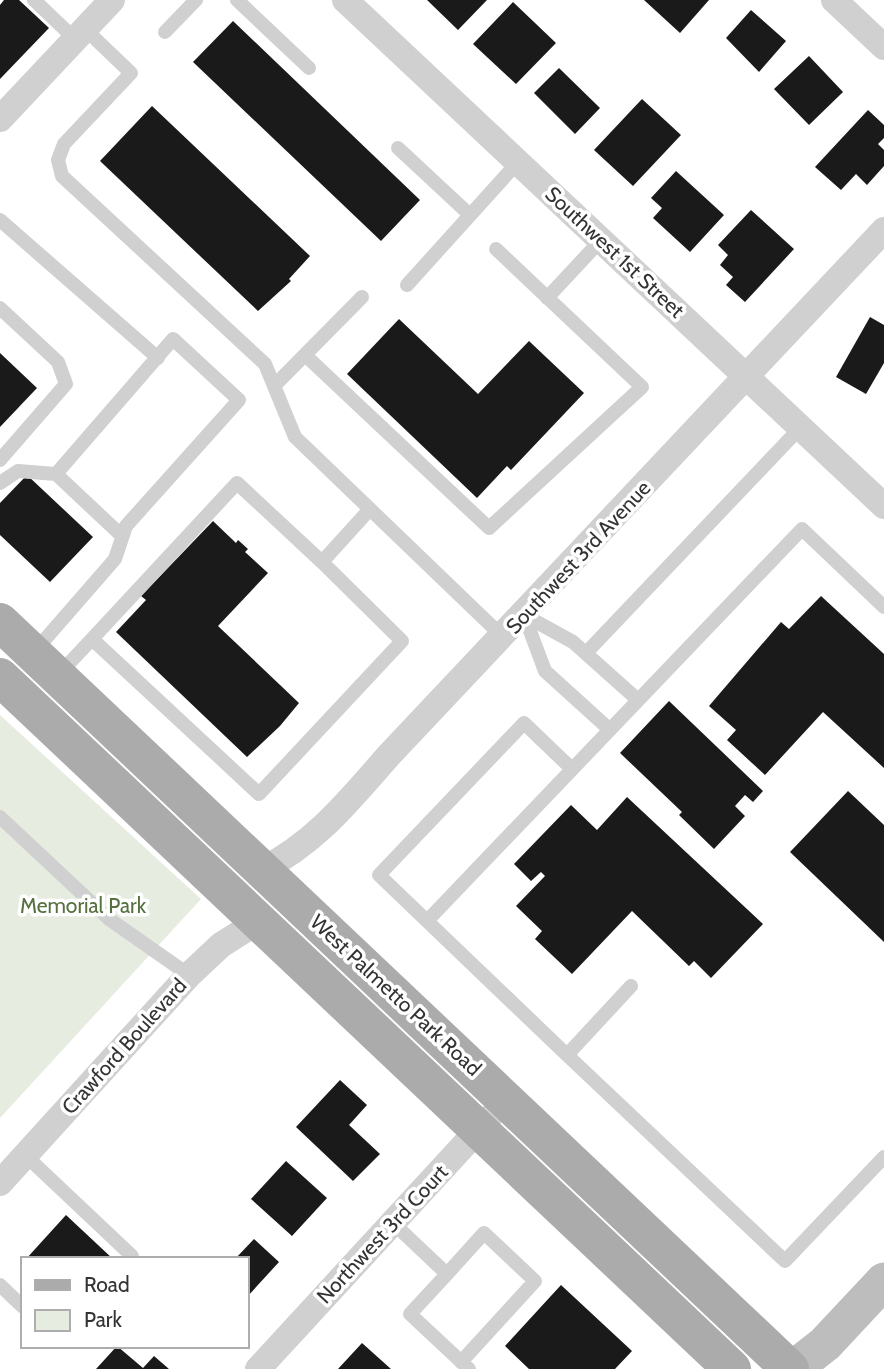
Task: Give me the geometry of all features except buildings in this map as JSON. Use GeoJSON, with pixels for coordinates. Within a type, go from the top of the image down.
{"type":"FeatureCollection","features":[{"type":"Feature","properties":{"kind":"main road","name":"West Palmetto Park Road"},"geometry":{"type":"LineString","coordinates":[[0,622],[792,1369]]}},
{"type":"Feature","properties":{"kind":"main road","name":"West Palmetto Park Road"},"geometry":{"type":"LineString","coordinates":[[4,688],[186,852],[732,1369]]}},
{"type":"Feature","properties":{"kind":"main road"},"geometry":{"type":"LineString","coordinates":[[186,852],[238,872],[262,870]]}},
{"type":"Feature","properties":{"kind":"main road"},"geometry":{"type":"LineString","coordinates":[[259,922],[284,922],[350,953]]}},
{"type":"Feature","properties":{"kind":"street"},"geometry":{"type":"LineString","coordinates":[[0,119],[112,0]]}},
{"type":"Feature","properties":{"kind":"street","name":"Southwest 1st Street"},"geometry":{"type":"LineString","coordinates":[[345,0],[884,506]]}},
{"type":"Feature","properties":{"kind":"street"},"geometry":{"type":"LineString","coordinates":[[834,0],[884,47]]}},
{"type":"Feature","properties":{"kind":"street","name":"Southwest 3rd Avenue"},"geometry":{"type":"LineString","coordinates":[[262,870],[290,855],[323,831],[390,754],[524,615],[884,230]]}},
{"type":"Feature","properties":{"kind":"street","name":"Crawford Boulevard"},"geometry":{"type":"LineString","coordinates":[[0,1183],[189,975],[221,946],[259,922]]}},
{"type":"Feature","properties":{"kind":"street","name":"Northwest 3rd Court"},"geometry":{"type":"LineString","coordinates":[[258,1369],[507,1099]]}},
{"type":"Feature","properties":{"kind":"street"},"geometry":{"type":"LineString","coordinates":[[792,1369],[825,1344],[884,1281]]}},
{"type":"Feature","properties":{"kind":"lane"},"geometry":{"type":"LineString","coordinates":[[34,0],[131,73],[64,144],[58,160],[62,176],[265,364],[276,384],[284,413],[295,437],[503,637]]}},
{"type":"Feature","properties":{"kind":"lane"},"geometry":{"type":"LineString","coordinates":[[164,33],[197,0]]}},
{"type":"Feature","properties":{"kind":"lane"},"geometry":{"type":"LineString","coordinates":[[237,0],[309,68]]}},
{"type":"Feature","properties":{"kind":"lane"},"geometry":{"type":"LineString","coordinates":[[398,148],[470,215]]}},
{"type":"Feature","properties":{"kind":"lane"},"geometry":{"type":"LineString","coordinates":[[407,285],[519,161]]}},
{"type":"Feature","properties":{"kind":"lane"},"geometry":{"type":"LineString","coordinates":[[1,224],[158,358]]}},
{"type":"Feature","properties":{"kind":"lane"},"geometry":{"type":"LineString","coordinates":[[547,298],[602,239]]}},
{"type":"Feature","properties":{"kind":"lane"},"geometry":{"type":"LineString","coordinates":[[305,355],[489,528],[642,387],[496,249]]}},
{"type":"Feature","properties":{"kind":"lane"},"geometry":{"type":"LineString","coordinates":[[276,384],[362,297]]}},
{"type":"Feature","properties":{"kind":"lane"},"geometry":{"type":"LineString","coordinates":[[0,308],[58,362],[66,384],[0,460]]}},
{"type":"Feature","properties":{"kind":"lane"},"geometry":{"type":"LineString","coordinates":[[45,665],[116,559],[126,526],[239,400],[173,339],[55,474]]}},
{"type":"Feature","properties":{"kind":"lane"},"geometry":{"type":"LineString","coordinates":[[586,653],[801,427]]}},
{"type":"Feature","properties":{"kind":"lane"},"geometry":{"type":"LineString","coordinates":[[0,482],[18,471],[55,474],[122,536]]}},
{"type":"Feature","properties":{"kind":"lane"},"geometry":{"type":"LineString","coordinates":[[45,665],[92,639],[237,482],[402,641],[259,794],[92,639]]}},
{"type":"Feature","properties":{"kind":"lane"},"geometry":{"type":"LineString","coordinates":[[322,562],[370,509]]}},
{"type":"Feature","properties":{"kind":"lane"},"geometry":{"type":"LineString","coordinates":[[427,921],[802,529],[884,607]]}},
{"type":"Feature","properties":{"kind":"lane"},"geometry":{"type":"LineString","coordinates":[[524,615],[573,642],[638,700]]}},
{"type":"Feature","properties":{"kind":"lane"},"geometry":{"type":"LineString","coordinates":[[524,615],[545,671],[609,729]]}},
{"type":"Feature","properties":{"kind":"lane"},"geometry":{"type":"LineString","coordinates":[[572,769],[524,723],[379,875],[785,1261],[884,1157]]}},
{"type":"Feature","properties":{"kind":"lane"},"geometry":{"type":"LineString","coordinates":[[0,817],[109,919],[189,975]]}},
{"type":"Feature","properties":{"kind":"lane"},"geometry":{"type":"LineString","coordinates":[[567,1055],[631,986]]}},
{"type":"Feature","properties":{"kind":"lane"},"geometry":{"type":"LineString","coordinates":[[25,1155],[132,1256]]}},
{"type":"Feature","properties":{"kind":"lane"},"geometry":{"type":"LineString","coordinates":[[393,1223],[447,1273]]}},
{"type":"Feature","properties":{"kind":"lane"},"geometry":{"type":"LineString","coordinates":[[484,1233],[535,1281],[465,1366],[410,1314],[484,1233]]}},
{"type":"Feature","properties":{"kind":"lane"},"geometry":{"type":"LineString","coordinates":[[0,1285],[21,1305]]}},
{"type":"Feature","properties":{"kind":"green space","name":"Memorial Park"},"geometry":{"type":"Polygon","coordinates":[[[0,715],[201,899],[0,1118],[0,715]]]}}]}
